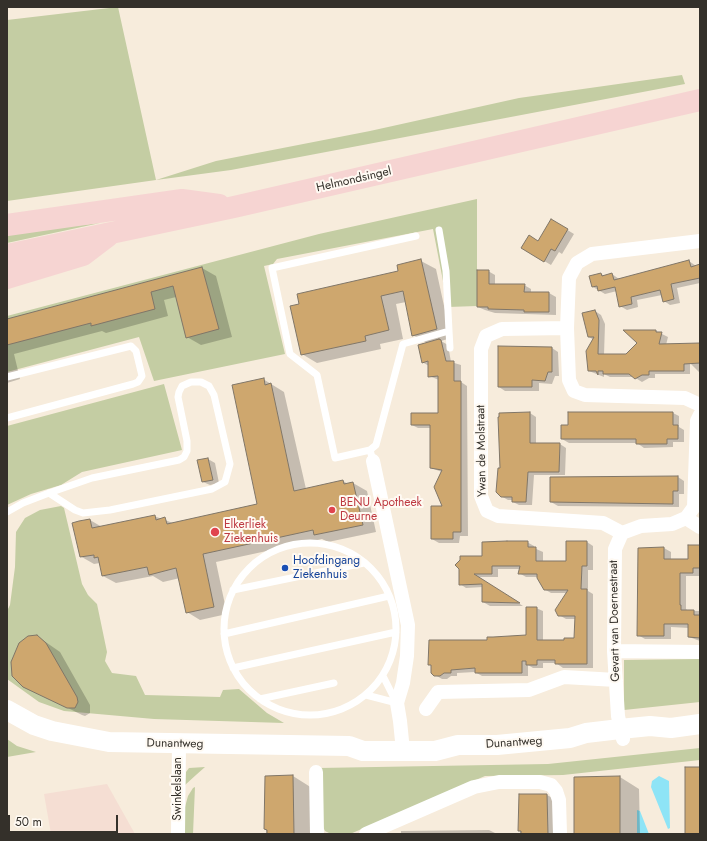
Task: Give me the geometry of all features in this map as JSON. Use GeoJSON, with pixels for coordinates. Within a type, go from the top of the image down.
{"type":"FeatureCollection","features":[{"type":"Feature","properties":{"kind":"main road","name":"Helmondsingel"},"geometry":{"type":"LineString","coordinates":[[7,255],[234,207],[700,100]]}},
{"type":"Feature","properties":{"kind":"main road"},"geometry":{"type":"LineString","coordinates":[[7,225],[182,200],[234,207]]}},
{"type":"Feature","properties":{"kind":"main road"},"geometry":{"type":"LineString","coordinates":[[7,278],[83,255],[113,233]]}},
{"type":"Feature","properties":{"kind":"street"},"geometry":{"type":"LineString","coordinates":[[700,241],[592,254],[577,263],[569,278],[568,328],[569,380],[574,391],[585,395],[685,398],[700,405]]}},
{"type":"Feature","properties":{"kind":"street","name":"Ywan de Molstraat"},"geometry":{"type":"LineString","coordinates":[[568,328],[502,329],[486,336],[481,350],[481,496],[487,510],[498,516],[603,523],[622,533]]}},
{"type":"Feature","properties":{"kind":"street"},"geometry":{"type":"LineString","coordinates":[[622,533],[641,526],[672,524],[686,518],[694,507],[698,421],[700,415]]}},
{"type":"Feature","properties":{"kind":"street"},"geometry":{"type":"LineString","coordinates":[[372,455],[408,625],[407,656],[403,683],[396,703],[403,746]]}},
{"type":"Feature","properties":{"kind":"street"},"geometry":{"type":"LineString","coordinates":[[686,518],[700,527]]}},
{"type":"Feature","properties":{"kind":"street","name":"Gevart van Doernestraat"},"geometry":{"type":"LineString","coordinates":[[621,734],[614,651],[614,549],[622,533]]}},
{"type":"Feature","properties":{"kind":"street"},"geometry":{"type":"LineString","coordinates":[[614,651],[700,652]]}},
{"type":"Feature","properties":{"kind":"street"},"geometry":{"type":"LineString","coordinates":[[426,709],[438,692],[529,690],[564,678],[616,680]]}},
{"type":"Feature","properties":{"kind":"street","name":"Dunantweg"},"geometry":{"type":"LineString","coordinates":[[7,710],[34,725],[70,736],[109,742],[349,746],[363,751],[434,741],[458,746],[497,745],[570,738],[588,743],[621,734],[652,736],[671,728],[700,724]]}},
{"type":"Feature","properties":{"kind":"street","name":"Swinkelslaan"},"geometry":{"type":"LineString","coordinates":[[178,834],[179,744]]}},
{"type":"Feature","properties":{"kind":"street"},"geometry":{"type":"LineString","coordinates":[[316,772],[317,834]]}},
{"type":"Feature","properties":{"kind":"street"},"geometry":{"type":"LineString","coordinates":[[366,834],[474,787],[499,782],[534,782],[551,785],[556,791],[559,800],[560,834]]}},
{"type":"Feature","properties":{"kind":"lane"},"geometry":{"type":"LineString","coordinates":[[438,230],[446,271],[450,348]]}},
{"type":"Feature","properties":{"kind":"lane"},"geometry":{"type":"LineString","coordinates":[[416,236],[272,268],[290,354],[317,375],[335,458],[372,455],[403,344],[449,330]]}},
{"type":"Feature","properties":{"kind":"lane"},"geometry":{"type":"LineString","coordinates":[[7,377],[131,346],[136,351],[142,376],[138,382],[133,384],[7,418]]}},
{"type":"Feature","properties":{"kind":"lane"},"geometry":{"type":"LineString","coordinates":[[7,512],[23,503],[92,478],[179,460],[184,457],[187,451],[187,441],[178,397],[179,392],[182,386],[191,382],[201,382],[209,386],[214,395],[230,464],[225,482],[212,489],[110,510],[83,513],[75,510],[49,494]]}},
{"type":"Feature","properties":{"kind":"lane"},"geometry":{"type":"LineString","coordinates":[[305,543],[336,548],[364,562],[379,578],[389,596],[395,614],[396,632],[392,655],[383,676],[366,695],[340,710],[312,716],[285,712],[260,699],[244,685],[233,668],[226,652],[224,634],[226,611],[233,590],[246,572],[262,557],[282,548],[305,543]]}},
{"type":"Feature","properties":{"kind":"lane"},"geometry":{"type":"LineString","coordinates":[[233,590],[364,562]]}},
{"type":"Feature","properties":{"kind":"lane"},"geometry":{"type":"LineString","coordinates":[[224,634],[389,596]]}},
{"type":"Feature","properties":{"kind":"lane"},"geometry":{"type":"LineString","coordinates":[[233,668],[396,632]]}},
{"type":"Feature","properties":{"kind":"lane"},"geometry":{"type":"LineString","coordinates":[[383,676],[396,703]]}},
{"type":"Feature","properties":{"kind":"lane"},"geometry":{"type":"LineString","coordinates":[[260,699],[334,683]]}},
{"type":"Feature","properties":{"kind":"lane"},"geometry":{"type":"LineString","coordinates":[[366,695],[396,703]]}},
{"type":"Feature","properties":{"kind":"shaded area"},"geometry":{"type":"Polygon","coordinates":[[[107,784],[135,834],[51,834],[44,794],[107,784]]]}},
{"type":"Feature","properties":{"kind":"green space"},"geometry":{"type":"Polygon","coordinates":[[[118,7],[156,180],[7,201],[7,20],[118,7]]]}},
{"type":"Feature","properties":{"kind":"green space"},"geometry":{"type":"Polygon","coordinates":[[[682,75],[685,84],[231,170],[156,180],[216,161],[370,131],[519,98],[682,75]]]}},
{"type":"Feature","properties":{"kind":"green space"},"geometry":{"type":"Polygon","coordinates":[[[477,199],[477,306],[448,307],[433,229],[277,259],[273,264],[264,266],[285,354],[154,381],[139,337],[7,372],[7,316],[319,234],[477,199]]]}},
{"type":"Feature","properties":{"kind":"green space"},"geometry":{"type":"Polygon","coordinates":[[[100,223],[7,243],[7,233],[100,223]]]}},
{"type":"Feature","properties":{"kind":"green space"},"geometry":{"type":"Polygon","coordinates":[[[164,384],[182,450],[82,472],[61,485],[31,494],[7,505],[7,426],[164,384]]]}},
{"type":"Feature","properties":{"kind":"green space"},"geometry":{"type":"Polygon","coordinates":[[[61,506],[64,508],[82,584],[88,595],[97,604],[107,652],[105,661],[112,673],[136,676],[145,695],[220,697],[223,690],[239,689],[267,713],[284,723],[154,719],[64,711],[39,702],[7,679],[7,611],[10,605],[15,567],[16,532],[25,518],[40,510],[61,506]]]}},
{"type":"Feature","properties":{"kind":"green space"},"geometry":{"type":"Polygon","coordinates":[[[700,659],[700,702],[624,710],[624,660],[700,659]]]}},
{"type":"Feature","properties":{"kind":"green space"},"geometry":{"type":"Polygon","coordinates":[[[7,739],[17,746],[36,752],[7,757],[7,739]]]}},
{"type":"Feature","properties":{"kind":"green space"},"geometry":{"type":"Polygon","coordinates":[[[700,748],[700,760],[563,775],[485,776],[350,834],[331,834],[325,831],[321,823],[319,768],[548,764],[700,748]]]}},
{"type":"Feature","properties":{"kind":"green space"},"geometry":{"type":"Polygon","coordinates":[[[205,767],[185,785],[186,772],[189,768],[205,767]]]}},
{"type":"Feature","properties":{"kind":"green space"},"geometry":{"type":"Polygon","coordinates":[[[195,787],[193,834],[184,834],[185,807],[188,796],[195,787]]]}},
{"type":"Feature","properties":{"kind":"water"},"geometry":{"type":"Polygon","coordinates":[[[659,776],[669,781],[670,828],[668,829],[651,787],[652,781],[659,776]]]}},
{"type":"Feature","properties":{"kind":"water"},"geometry":{"type":"Polygon","coordinates":[[[637,810],[640,811],[649,834],[637,834],[637,810]]]}},
{"type":"Feature","properties":{"kind":"building"},"geometry":{"type":"Polygon","coordinates":[[[551,219],[568,229],[555,251],[551,249],[544,262],[521,248],[529,235],[538,241],[551,219]]]}},
{"type":"Feature","properties":{"kind":"building"},"geometry":{"type":"Polygon","coordinates":[[[421,259],[437,329],[412,336],[403,291],[381,296],[389,330],[365,336],[366,341],[301,355],[290,306],[299,304],[297,294],[398,271],[397,265],[421,259]]]}},
{"type":"Feature","properties":{"kind":"building"},"geometry":{"type":"Polygon","coordinates":[[[689,260],[691,267],[700,264],[700,278],[671,284],[674,299],[663,302],[660,290],[631,297],[632,304],[619,307],[615,287],[598,291],[597,286],[592,287],[589,276],[601,273],[602,276],[612,273],[614,280],[689,260]]]}},
{"type":"Feature","properties":{"kind":"building"},"geometry":{"type":"Polygon","coordinates":[[[202,267],[219,329],[186,338],[173,286],[151,292],[155,309],[91,326],[91,323],[7,345],[7,319],[202,267]]]}},
{"type":"Feature","properties":{"kind":"building"},"geometry":{"type":"Polygon","coordinates":[[[477,270],[489,270],[489,284],[525,284],[524,292],[549,292],[549,312],[524,312],[524,310],[488,309],[488,307],[477,307],[477,270]]]}},
{"type":"Feature","properties":{"kind":"building"},"geometry":{"type":"Polygon","coordinates":[[[595,310],[599,320],[598,354],[626,354],[637,343],[623,330],[656,330],[656,332],[662,332],[659,344],[700,343],[700,363],[684,364],[684,371],[649,371],[649,375],[642,375],[635,379],[629,374],[603,374],[603,371],[598,371],[598,375],[596,371],[588,371],[586,351],[594,337],[588,337],[582,313],[595,310]]]}},
{"type":"Feature","properties":{"kind":"building"},"geometry":{"type":"Polygon","coordinates":[[[439,339],[441,340],[446,361],[454,361],[454,381],[461,381],[461,532],[453,532],[453,539],[431,539],[431,506],[442,506],[434,487],[442,470],[430,468],[430,425],[411,425],[411,413],[438,413],[438,376],[428,377],[428,361],[422,363],[418,345],[439,339]]]}},
{"type":"Feature","properties":{"kind":"building"},"geometry":{"type":"Polygon","coordinates":[[[498,346],[552,347],[552,372],[548,372],[545,381],[532,380],[532,387],[498,387],[498,346]]]}},
{"type":"Feature","properties":{"kind":"building"},"geometry":{"type":"Polygon","coordinates":[[[264,378],[265,385],[271,383],[294,491],[343,480],[344,484],[353,482],[363,525],[314,535],[313,530],[203,554],[214,607],[186,613],[176,568],[149,575],[147,567],[102,576],[98,557],[94,558],[94,555],[80,557],[72,523],[90,519],[92,528],[155,515],[156,520],[165,517],[167,524],[257,504],[232,385],[264,378]]]}},
{"type":"Feature","properties":{"kind":"building"},"geometry":{"type":"Polygon","coordinates":[[[530,412],[530,443],[560,443],[559,472],[528,472],[526,502],[512,502],[512,497],[501,497],[496,492],[498,468],[500,468],[498,417],[499,413],[530,412]]]}},
{"type":"Feature","properties":{"kind":"building"},"geometry":{"type":"Polygon","coordinates":[[[568,412],[673,412],[673,425],[678,425],[678,439],[667,439],[667,444],[636,444],[636,439],[561,439],[561,425],[568,425],[568,412]]]}},
{"type":"Feature","properties":{"kind":"building"},"geometry":{"type":"Polygon","coordinates":[[[208,458],[213,480],[202,482],[197,460],[208,458]]]}},
{"type":"Feature","properties":{"kind":"building"},"geometry":{"type":"Polygon","coordinates":[[[678,476],[678,491],[673,491],[673,504],[550,502],[550,477],[678,476]]]}},
{"type":"Feature","properties":{"kind":"building"},"geometry":{"type":"Polygon","coordinates":[[[528,541],[528,547],[536,547],[536,561],[566,561],[566,541],[587,541],[587,566],[582,566],[581,589],[587,589],[587,664],[555,664],[555,660],[537,660],[537,665],[526,665],[526,661],[522,661],[522,673],[475,673],[475,668],[451,670],[451,673],[444,673],[440,676],[434,676],[431,673],[431,665],[428,665],[429,640],[487,640],[487,637],[526,635],[526,607],[537,607],[537,640],[564,640],[564,638],[574,638],[575,616],[558,616],[555,610],[568,590],[544,590],[537,578],[537,574],[518,574],[520,566],[492,566],[492,574],[474,574],[520,603],[482,602],[482,584],[459,585],[459,569],[455,565],[460,560],[460,556],[482,556],[482,542],[528,541]]]}},
{"type":"Feature","properties":{"kind":"building"},"geometry":{"type":"Polygon","coordinates":[[[688,545],[700,545],[700,568],[693,568],[693,573],[680,573],[680,605],[681,610],[694,610],[694,615],[700,615],[700,638],[688,637],[688,624],[664,624],[664,636],[637,636],[638,548],[664,547],[664,559],[688,559],[688,545]]]}},
{"type":"Feature","properties":{"kind":"building"},"geometry":{"type":"Polygon","coordinates":[[[37,635],[46,643],[77,697],[78,702],[75,708],[67,708],[23,687],[12,676],[11,662],[19,643],[28,636],[37,635]]]}},
{"type":"Feature","properties":{"kind":"building"},"geometry":{"type":"Polygon","coordinates":[[[685,767],[700,767],[700,834],[685,834],[685,767]]]}},
{"type":"Feature","properties":{"kind":"building"},"geometry":{"type":"Polygon","coordinates":[[[293,775],[294,834],[267,834],[267,830],[264,829],[265,776],[293,775]]]}},
{"type":"Feature","properties":{"kind":"building"},"geometry":{"type":"Polygon","coordinates":[[[620,776],[620,834],[574,834],[574,777],[620,776]]]}},
{"type":"Feature","properties":{"kind":"building"},"geometry":{"type":"Polygon","coordinates":[[[519,794],[547,794],[548,834],[521,834],[521,831],[518,831],[519,794]]]}},
{"type":"Feature","properties":{"kind":"place","name":"BENU Apotheek Deurne"},"geometry":{"type":"Point","coordinates":[332,510]}},
{"type":"Feature","properties":{"kind":"place","name":"Elkerliek Ziekenhuis"},"geometry":{"type":"Point","coordinates":[215,532]}},
{"type":"Feature","properties":{"kind":"place","name":"Hoofdingang Ziekenhuis"},"geometry":{"type":"Point","coordinates":[285,568]}}]}
